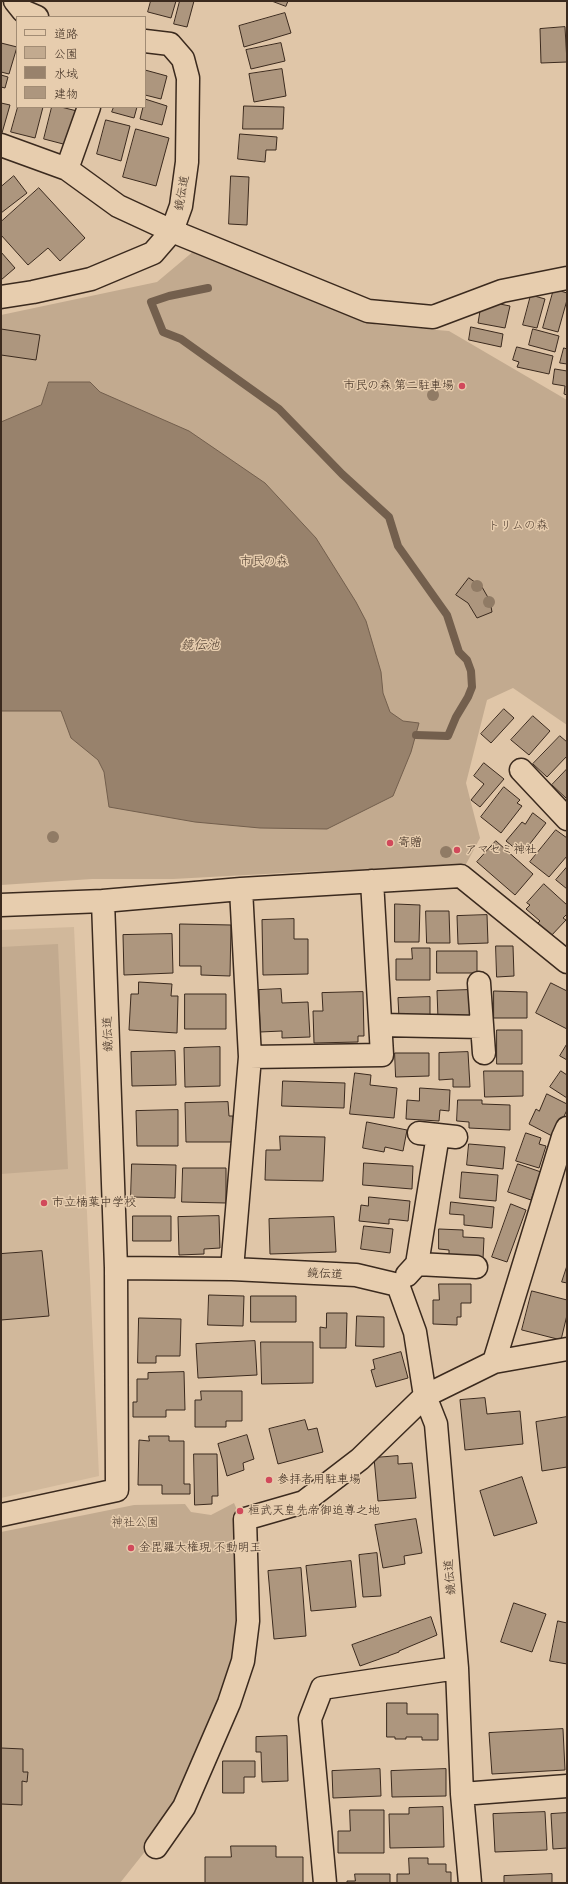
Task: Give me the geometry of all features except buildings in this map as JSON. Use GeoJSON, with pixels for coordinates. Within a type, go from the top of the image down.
{"type":"FeatureCollection","features":[{"type":"Feature","properties":{"kind":"street"},"geometry":{"type":"LineString","coordinates":[[15,1],[23,11],[35,16]]}},
{"type":"Feature","properties":{"kind":"street","name":"鏡伝道"},"geometry":{"type":"LineString","coordinates":[[1,297],[33,292],[91,279],[153,252],[172,231],[181,206],[186,162],[188,78],[183,59],[170,44],[146,41]]}},
{"type":"Feature","properties":{"kind":"street"},"geometry":{"type":"LineString","coordinates":[[67,169],[89,108]]}},
{"type":"Feature","properties":{"kind":"street"},"geometry":{"type":"LineString","coordinates":[[1,145],[67,169],[118,206],[172,231],[368,311],[433,316],[502,291],[567,278]]}},
{"type":"Feature","properties":{"kind":"street"},"geometry":{"type":"LineString","coordinates":[[521,770],[567,819]]}},
{"type":"Feature","properties":{"kind":"street"},"geometry":{"type":"LineString","coordinates":[[1,905],[103,901],[241,889],[372,882],[444,872],[461,876],[564,953]]}},
{"type":"Feature","properties":{"kind":"street"},"geometry":{"type":"LineString","coordinates":[[250,1057],[382,1055],[372,882]]}},
{"type":"Feature","properties":{"kind":"street"},"geometry":{"type":"LineString","coordinates":[[232,1269],[250,1057],[241,889]]}},
{"type":"Feature","properties":{"kind":"street","name":"鏡伝道"},"geometry":{"type":"LineString","coordinates":[[103,901],[116,1268],[232,1269],[356,1275],[398,1285],[415,1332],[425,1396],[436,1424],[457,1668],[462,1794],[470,1883]]}},
{"type":"Feature","properties":{"kind":"street"},"geometry":{"type":"LineString","coordinates":[[480,983],[484,1053]]}},
{"type":"Feature","properties":{"kind":"street"},"geometry":{"type":"LineString","coordinates":[[381,1025],[482,1026]]}},
{"type":"Feature","properties":{"kind":"street"},"geometry":{"type":"LineString","coordinates":[[494,1362],[562,1137],[567,1128]]}},
{"type":"Feature","properties":{"kind":"street"},"geometry":{"type":"LineString","coordinates":[[398,1285],[417,1264],[438,1135]]}},
{"type":"Feature","properties":{"kind":"street"},"geometry":{"type":"LineString","coordinates":[[417,1264],[476,1267]]}},
{"type":"Feature","properties":{"kind":"street"},"geometry":{"type":"LineString","coordinates":[[1,1515],[117,1490],[116,1268]]}},
{"type":"Feature","properties":{"kind":"street"},"geometry":{"type":"LineString","coordinates":[[156,1847],[184,1807],[229,1702],[243,1661],[248,1622],[245,1519],[304,1502],[360,1459],[425,1396],[494,1362],[567,1350]]}},
{"type":"Feature","properties":{"kind":"street"},"geometry":{"type":"LineString","coordinates":[[325,1883],[310,1719],[322,1688],[457,1668]]}},
{"type":"Feature","properties":{"kind":"street"},"geometry":{"type":"LineString","coordinates":[[462,1794],[567,1786]]}},
{"type":"Feature","properties":{"kind":"shaded area","name":"市立楠葉中学校"},"geometry":{"type":"Polygon","coordinates":[[[74,927],[99,1476],[1,1498],[1,930],[74,927]]]}},
{"type":"Feature","properties":{"kind":"green space","name":"市民の森"},"geometry":{"type":"Polygon","coordinates":[[[195,250],[377,325],[449,331],[567,400],[567,725],[513,688],[487,700],[466,783],[480,838],[465,866],[302,872],[173,879],[92,879],[1,885],[1,315],[157,282],[195,250]]]}},
{"type":"Feature","properties":{"kind":"green space"},"geometry":{"type":"Polygon","coordinates":[[[58,944],[68,1169],[1,1174],[1,947],[58,944]]]}},
{"type":"Feature","properties":{"kind":"green space","name":"神社公園"},"geometry":{"type":"Polygon","coordinates":[[[234,1503],[243,1523],[237,1660],[178,1804],[147,1849],[120,1883],[1,1883],[1,1532],[134,1505],[185,1504],[191,1512],[211,1515],[234,1503]]]}},
{"type":"Feature","properties":{"kind":"water","name":"鏡伝池"},"geometry":{"type":"Polygon","coordinates":[[[49,382],[90,382],[100,392],[189,431],[265,483],[316,538],[356,602],[366,621],[381,672],[383,693],[390,712],[403,721],[419,723],[411,752],[393,796],[327,829],[260,828],[195,822],[109,807],[104,772],[98,760],[71,738],[61,711],[1,711],[1,422],[41,405],[49,382]]]}},
{"type":"Feature","properties":{"kind":"waterway"},"geometry":{"type":"LineString","coordinates":[[208,288],[169,296],[151,302],[163,332],[181,339],[279,409],[342,474],[389,517],[398,546],[447,615],[459,652],[467,660],[471,671],[472,687],[448,736],[416,735]]}},
{"type":"Feature","properties":{"kind":"place","name":"市民の森 第二駐車場"},"geometry":{"type":"Point","coordinates":[462,386]}},
{"type":"Feature","properties":{"kind":"place","name":"寄贈"},"geometry":{"type":"Point","coordinates":[390,843]}},
{"type":"Feature","properties":{"kind":"place","name":"アマセミ神社"},"geometry":{"type":"Point","coordinates":[457,850]}},
{"type":"Feature","properties":{"kind":"place","name":"市立楠葉中学校"},"geometry":{"type":"Point","coordinates":[44,1203]}},
{"type":"Feature","properties":{"kind":"place","name":"参拝者用駐車場"},"geometry":{"type":"Point","coordinates":[269,1480]}},
{"type":"Feature","properties":{"kind":"place","name":"桓武天皇先帝御追尊之地"},"geometry":{"type":"Point","coordinates":[240,1511]}},
{"type":"Feature","properties":{"kind":"place","name":"金毘羅大権現 不動明王"},"geometry":{"type":"Point","coordinates":[131,1548]}},
{"type":"Feature","properties":{"kind":"park label","name":"トリムの森"},"geometry":{"type":"Point","coordinates":[518,526]}}]}
